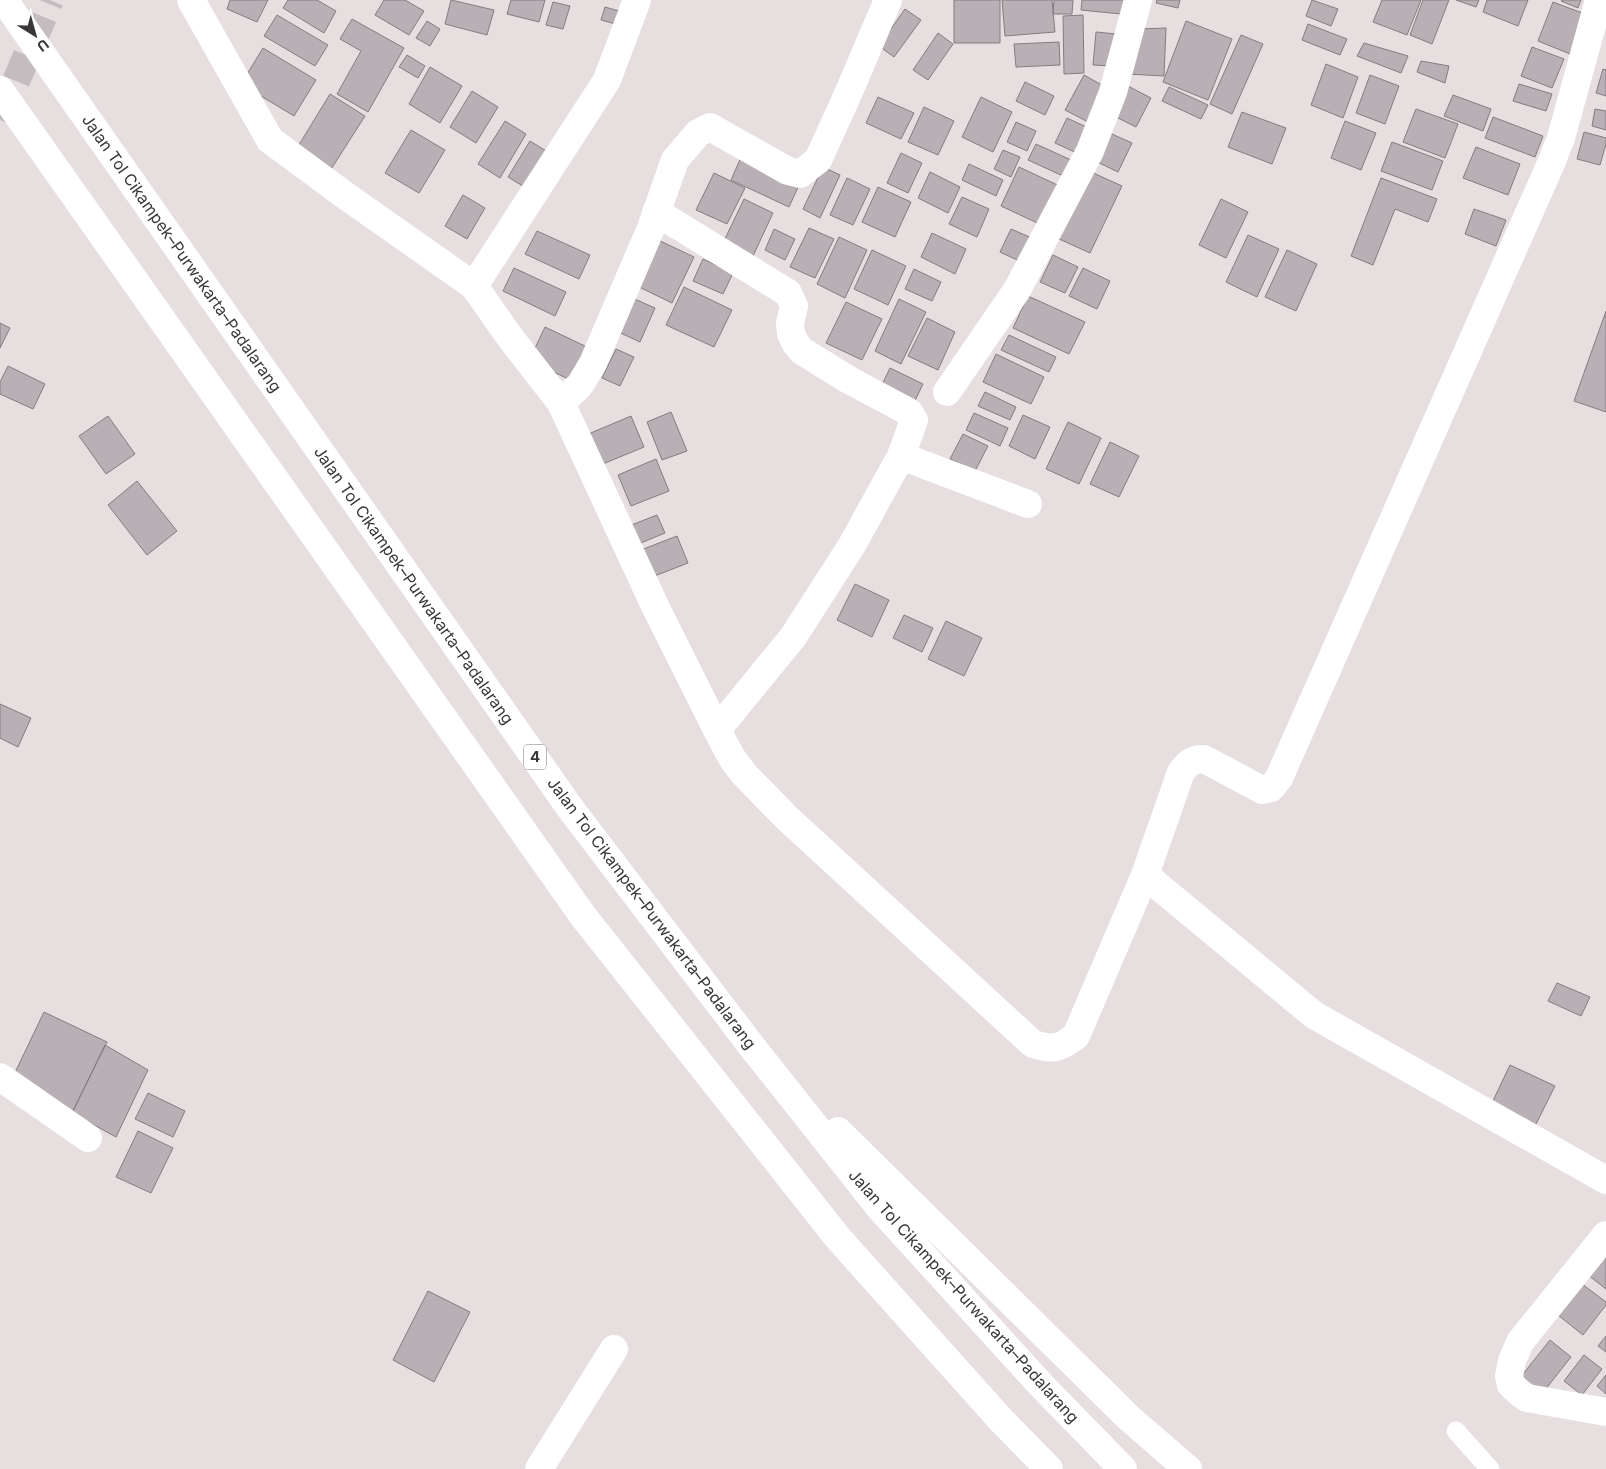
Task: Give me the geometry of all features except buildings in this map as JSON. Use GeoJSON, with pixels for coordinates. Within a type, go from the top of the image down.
{"type":"FeatureCollection","features":[{"type":"Feature","properties":{"kind":"main road","name":"Jalan Tol Cikampek–Purwakarta–Padalarang"},"geometry":{"type":"LineString","coordinates":[[4,0],[570,808],[753,1048],[880,1208],[1041,1385],[1123,1469]]}},
{"type":"Feature","properties":{"kind":"main road"},"geometry":{"type":"LineString","coordinates":[[192,0],[270,140],[474,286],[509,336],[561,403],[655,606],[717,730],[732,758],[744,774],[788,819],[1033,1044],[1047,1048],[1058,1048],[1076,1036],[1145,874],[1181,772],[1188,763],[1194,759],[1204,759],[1262,790],[1271,788],[1280,778],[1552,161],[1561,138],[1599,0]]}},
{"type":"Feature","properties":{"kind":"main road"},"geometry":{"type":"LineString","coordinates":[[474,286],[607,80],[637,0]]}},
{"type":"Feature","properties":{"kind":"main road"},"geometry":{"type":"LineString","coordinates":[[561,403],[580,385],[593,363],[656,212],[675,160],[698,133],[710,128],[788,171],[800,174],[818,160],[888,0]]}},
{"type":"Feature","properties":{"kind":"main road"},"geometry":{"type":"LineString","coordinates":[[947,392],[1016,290],[1090,151],[1113,92],[1138,0]]}},
{"type":"Feature","properties":{"kind":"main road"},"geometry":{"type":"LineString","coordinates":[[0,90],[582,916],[838,1238],[1001,1420],[1049,1469]]}},
{"type":"Feature","properties":{"kind":"main road"},"geometry":{"type":"LineString","coordinates":[[656,212],[788,293],[794,306],[790,324],[791,334],[802,351],[912,414],[914,420],[914,425],[902,456],[852,545],[793,638],[717,730]]}},
{"type":"Feature","properties":{"kind":"main road"},"geometry":{"type":"LineString","coordinates":[[902,456],[1028,504]]}},
{"type":"Feature","properties":{"kind":"main road"},"geometry":{"type":"LineString","coordinates":[[1145,874],[1314,1015],[1606,1180]]}},
{"type":"Feature","properties":{"kind":"main road"},"geometry":{"type":"LineString","coordinates":[[753,1048],[1129,1418],[1188,1469]]}},
{"type":"Feature","properties":{"kind":"main road"},"geometry":{"type":"LineString","coordinates":[[0,1077],[88,1138]]}},
{"type":"Feature","properties":{"kind":"main road"},"geometry":{"type":"LineString","coordinates":[[1606,1235],[1520,1342],[1512,1361],[1509,1376],[1511,1385],[1528,1398],[1606,1412]]}},
{"type":"Feature","properties":{"kind":"main road"},"geometry":{"type":"LineString","coordinates":[[539,1469],[614,1349]]}},
{"type":"Feature","properties":{"kind":"lane"},"geometry":{"type":"LineString","coordinates":[[1456,1431],[1490,1469]]}},
{"type":"Feature","properties":{"kind":"tunnel"},"geometry":{"type":"LineString","coordinates":[[0,120],[50,0]]}}]}
